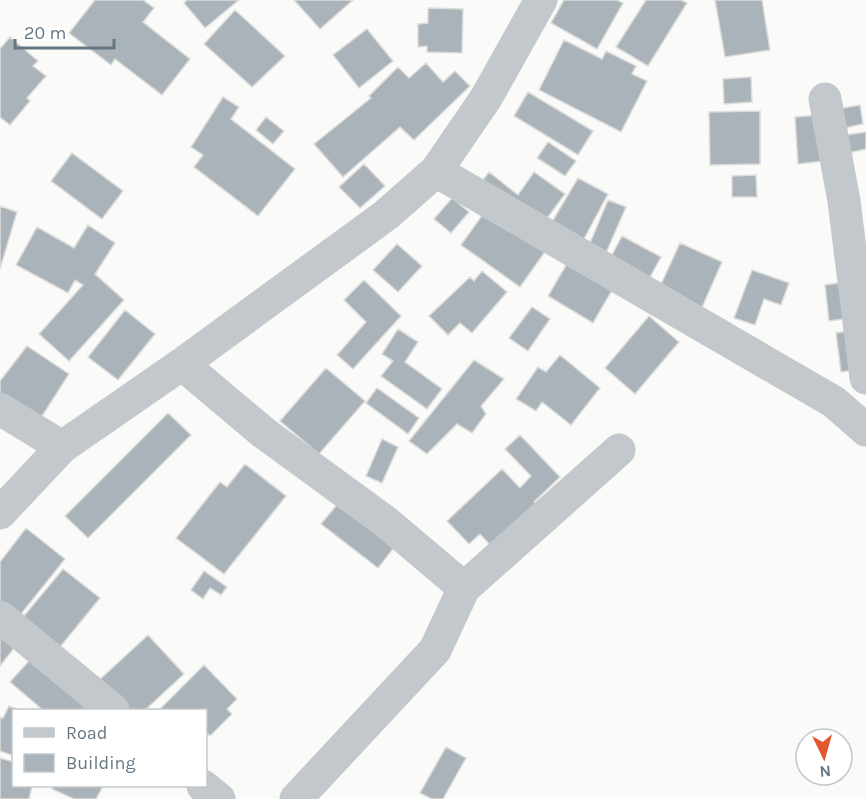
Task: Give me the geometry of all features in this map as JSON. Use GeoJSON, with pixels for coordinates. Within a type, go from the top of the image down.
{"type":"FeatureCollection","features":[{"type":"Feature","properties":{"kind":"street"},"geometry":{"type":"LineString","coordinates":[[0,513],[62,447],[183,364],[386,215],[436,171],[486,98],[541,0]]}},
{"type":"Feature","properties":{"kind":"street"},"geometry":{"type":"LineString","coordinates":[[825,99],[844,201],[866,378]]}},
{"type":"Feature","properties":{"kind":"street"},"geometry":{"type":"LineString","coordinates":[[436,171],[834,402],[866,430]]}},
{"type":"Feature","properties":{"kind":"street"},"geometry":{"type":"LineString","coordinates":[[183,364],[264,433],[386,522],[464,588]]}},
{"type":"Feature","properties":{"kind":"street"},"geometry":{"type":"LineString","coordinates":[[0,409],[62,447]]}},
{"type":"Feature","properties":{"kind":"street"},"geometry":{"type":"LineString","coordinates":[[296,799],[435,650],[464,588],[619,450]]}},
{"type":"Feature","properties":{"kind":"street"},"geometry":{"type":"LineString","coordinates":[[0,617],[111,709]]}},
{"type":"Feature","properties":{"kind":"street"},"geometry":{"type":"LineString","coordinates":[[204,787],[219,799]]}},
{"type":"Feature","properties":{"kind":"building"},"geometry":{"type":"Polygon","coordinates":[[[95,0],[143,0],[154,8],[143,22],[190,59],[162,95],[115,59],[111,65],[69,33],[95,0]]]}},
{"type":"Feature","properties":{"kind":"building"},"geometry":{"type":"Polygon","coordinates":[[[187,0],[239,0],[205,28],[184,3],[187,0]]]}},
{"type":"Feature","properties":{"kind":"building"},"geometry":{"type":"Polygon","coordinates":[[[294,0],[353,0],[320,29],[294,0]]]}},
{"type":"Feature","properties":{"kind":"building"},"geometry":{"type":"Polygon","coordinates":[[[564,0],[617,0],[623,3],[597,49],[551,23],[564,0]]]}},
{"type":"Feature","properties":{"kind":"building"},"geometry":{"type":"Polygon","coordinates":[[[646,0],[681,0],[687,3],[648,66],[616,47],[646,0]]]}},
{"type":"Feature","properties":{"kind":"building"},"geometry":{"type":"Polygon","coordinates":[[[715,0],[762,0],[770,50],[725,57],[715,0]]]}},
{"type":"Feature","properties":{"kind":"building"},"geometry":{"type":"Polygon","coordinates":[[[428,8],[463,9],[462,53],[427,52],[427,46],[418,47],[418,24],[428,23],[428,8]]]}},
{"type":"Feature","properties":{"kind":"building"},"geometry":{"type":"Polygon","coordinates":[[[235,10],[285,56],[252,87],[204,44],[235,10]]]}},
{"type":"Feature","properties":{"kind":"building"},"geometry":{"type":"Polygon","coordinates":[[[367,29],[393,61],[359,88],[333,55],[367,29]]]}},
{"type":"Feature","properties":{"kind":"building"},"geometry":{"type":"Polygon","coordinates":[[[10,37],[38,61],[33,66],[46,76],[27,98],[30,101],[10,125],[0,117],[0,49],[10,37]]]}},
{"type":"Feature","properties":{"kind":"building"},"geometry":{"type":"Polygon","coordinates":[[[564,40],[602,59],[606,51],[636,66],[632,74],[647,81],[621,132],[539,90],[564,40]]]}},
{"type":"Feature","properties":{"kind":"building"},"geometry":{"type":"Polygon","coordinates":[[[426,63],[443,82],[455,71],[470,86],[414,140],[400,127],[343,177],[314,144],[371,98],[369,96],[398,67],[409,78],[426,63]]]}},
{"type":"Feature","properties":{"kind":"building"},"geometry":{"type":"Polygon","coordinates":[[[751,77],[752,102],[724,104],[723,79],[751,77]]]}},
{"type":"Feature","properties":{"kind":"building"},"geometry":{"type":"Polygon","coordinates":[[[528,92],[593,131],[578,155],[514,116],[528,92]]]}},
{"type":"Feature","properties":{"kind":"building"},"geometry":{"type":"Polygon","coordinates":[[[223,97],[239,107],[231,119],[295,169],[258,216],[194,167],[203,155],[191,147],[223,97]]]}},
{"type":"Feature","properties":{"kind":"building"},"geometry":{"type":"Polygon","coordinates":[[[860,105],[863,124],[836,130],[832,110],[860,105]]]}},
{"type":"Feature","properties":{"kind":"building"},"geometry":{"type":"Polygon","coordinates":[[[760,111],[760,164],[710,165],[709,112],[760,111]]]}},
{"type":"Feature","properties":{"kind":"building"},"geometry":{"type":"Polygon","coordinates":[[[820,115],[823,161],[798,164],[795,117],[820,115]]]}},
{"type":"Feature","properties":{"kind":"building"},"geometry":{"type":"Polygon","coordinates":[[[266,117],[284,131],[273,144],[256,130],[266,117]]]}},
{"type":"Feature","properties":{"kind":"building"},"geometry":{"type":"Polygon","coordinates":[[[866,132],[866,149],[843,154],[840,136],[866,132]]]}},
{"type":"Feature","properties":{"kind":"building"},"geometry":{"type":"Polygon","coordinates":[[[548,142],[576,161],[565,176],[537,158],[548,142]]]}},
{"type":"Feature","properties":{"kind":"building"},"geometry":{"type":"Polygon","coordinates":[[[72,153],[123,191],[102,219],[51,181],[72,153]]]}},
{"type":"Feature","properties":{"kind":"building"},"geometry":{"type":"Polygon","coordinates":[[[364,164],[385,186],[360,208],[339,187],[364,164]]]}},
{"type":"Feature","properties":{"kind":"building"},"geometry":{"type":"Polygon","coordinates":[[[489,172],[518,195],[534,172],[565,194],[539,229],[477,188],[489,172]]]}},
{"type":"Feature","properties":{"kind":"building"},"geometry":{"type":"Polygon","coordinates":[[[756,175],[757,197],[732,197],[732,176],[756,175]]]}},
{"type":"Feature","properties":{"kind":"building"},"geometry":{"type":"Polygon","coordinates":[[[578,178],[608,194],[578,250],[546,232],[578,178]]]}},
{"type":"Feature","properties":{"kind":"building"},"geometry":{"type":"Polygon","coordinates":[[[452,198],[469,212],[451,233],[434,219],[452,198]]]}},
{"type":"Feature","properties":{"kind":"building"},"geometry":{"type":"Polygon","coordinates":[[[608,200],[626,207],[602,262],[585,255],[608,200]]]}},
{"type":"Feature","properties":{"kind":"building"},"geometry":{"type":"Polygon","coordinates":[[[0,206],[17,212],[0,269],[0,206]]]}},
{"type":"Feature","properties":{"kind":"building"},"geometry":{"type":"Polygon","coordinates":[[[488,207],[547,249],[520,287],[461,245],[488,207]]]}},
{"type":"Feature","properties":{"kind":"building"},"geometry":{"type":"Polygon","coordinates":[[[88,225],[115,243],[95,274],[124,300],[69,361],[39,334],[83,285],[75,280],[68,293],[16,265],[37,227],[74,248],[88,225]]]}},
{"type":"Feature","properties":{"kind":"building"},"geometry":{"type":"Polygon","coordinates":[[[622,236],[661,257],[644,288],[606,266],[622,236]]]}},
{"type":"Feature","properties":{"kind":"building"},"geometry":{"type":"Polygon","coordinates":[[[680,243],[722,262],[700,312],[657,293],[680,243]]]}},
{"type":"Feature","properties":{"kind":"building"},"geometry":{"type":"Polygon","coordinates":[[[397,244],[422,266],[398,292],[373,270],[397,244]]]}},
{"type":"Feature","properties":{"kind":"building"},"geometry":{"type":"Polygon","coordinates":[[[569,260],[614,287],[593,323],[548,296],[569,260]]]}},
{"type":"Feature","properties":{"kind":"building"},"geometry":{"type":"Polygon","coordinates":[[[752,270],[789,283],[781,305],[764,299],[755,325],[734,318],[752,270]]]}},
{"type":"Feature","properties":{"kind":"building"},"geometry":{"type":"Polygon","coordinates":[[[482,271],[507,292],[472,333],[460,323],[448,335],[429,316],[470,277],[474,281],[482,271]]]}},
{"type":"Feature","properties":{"kind":"building"},"geometry":{"type":"Polygon","coordinates":[[[364,280],[401,316],[353,369],[337,355],[366,322],[344,300],[364,280]]]}},
{"type":"Feature","properties":{"kind":"building"},"geometry":{"type":"Polygon","coordinates":[[[846,282],[850,318],[829,321],[825,285],[846,282]]]}},
{"type":"Feature","properties":{"kind":"building"},"geometry":{"type":"Polygon","coordinates":[[[532,307],[550,319],[528,351],[509,338],[532,307]]]}},
{"type":"Feature","properties":{"kind":"building"},"geometry":{"type":"Polygon","coordinates":[[[125,310],[155,334],[118,380],[88,357],[125,310]]]}},
{"type":"Feature","properties":{"kind":"building"},"geometry":{"type":"Polygon","coordinates":[[[649,316],[679,342],[635,394],[605,368],[649,316]]]}},
{"type":"Feature","properties":{"kind":"building"},"geometry":{"type":"Polygon","coordinates":[[[398,329],[418,342],[405,362],[442,389],[427,409],[381,376],[393,361],[382,354],[398,329]]]}},
{"type":"Feature","properties":{"kind":"building"},"geometry":{"type":"Polygon","coordinates":[[[856,330],[861,369],[841,372],[836,333],[856,330]]]}},
{"type":"Feature","properties":{"kind":"building"},"geometry":{"type":"Polygon","coordinates":[[[27,346],[69,374],[37,424],[0,405],[0,381],[27,346]]]}},
{"type":"Feature","properties":{"kind":"building"},"geometry":{"type":"Polygon","coordinates":[[[560,355],[600,388],[571,425],[542,402],[536,411],[516,399],[538,367],[546,372],[560,355]]]}},
{"type":"Feature","properties":{"kind":"building"},"geometry":{"type":"Polygon","coordinates":[[[474,360],[504,379],[481,406],[486,414],[472,433],[457,424],[427,454],[409,441],[474,360]]]}},
{"type":"Feature","properties":{"kind":"building"},"geometry":{"type":"Polygon","coordinates":[[[326,368],[365,401],[319,454],[280,421],[326,368]]]}},
{"type":"Feature","properties":{"kind":"building"},"geometry":{"type":"Polygon","coordinates":[[[377,388],[419,418],[408,434],[366,403],[377,388]]]}},
{"type":"Feature","properties":{"kind":"building"},"geometry":{"type":"Polygon","coordinates":[[[168,413],[191,435],[88,538],[65,516],[168,413]]]}},
{"type":"Feature","properties":{"kind":"building"},"geometry":{"type":"Polygon","coordinates":[[[520,435],[560,477],[534,502],[540,508],[496,551],[480,534],[469,544],[447,521],[502,469],[520,488],[531,476],[505,449],[520,435]]]}},
{"type":"Feature","properties":{"kind":"building"},"geometry":{"type":"Polygon","coordinates":[[[382,439],[398,447],[382,483],[366,476],[382,439]]]}},
{"type":"Feature","properties":{"kind":"building"},"geometry":{"type":"Polygon","coordinates":[[[245,464],[286,496],[224,574],[176,538],[220,482],[227,487],[245,464]]]}},
{"type":"Feature","properties":{"kind":"building"},"geometry":{"type":"Polygon","coordinates":[[[340,501],[396,545],[378,568],[321,524],[340,501]]]}},
{"type":"Feature","properties":{"kind":"building"},"geometry":{"type":"Polygon","coordinates":[[[26,528],[65,559],[13,624],[0,613],[0,562],[26,528]]]}},
{"type":"Feature","properties":{"kind":"building"},"geometry":{"type":"Polygon","coordinates":[[[63,569],[100,598],[56,652],[19,622],[63,569]]]}},
{"type":"Feature","properties":{"kind":"building"},"geometry":{"type":"Polygon","coordinates":[[[204,571],[227,587],[221,595],[210,588],[203,599],[191,590],[204,571]]]}},
{"type":"Feature","properties":{"kind":"building"},"geometry":{"type":"Polygon","coordinates":[[[0,620],[22,638],[0,666],[0,620]]]}},
{"type":"Feature","properties":{"kind":"building"},"geometry":{"type":"Polygon","coordinates":[[[148,635],[184,674],[146,709],[121,709],[96,683],[148,635]]]}},
{"type":"Feature","properties":{"kind":"building"},"geometry":{"type":"Polygon","coordinates":[[[37,652],[93,709],[42,709],[10,682],[37,652]]]}},
{"type":"Feature","properties":{"kind":"building"},"geometry":{"type":"Polygon","coordinates":[[[204,665],[237,699],[227,709],[232,714],[210,736],[207,733],[207,709],[160,709],[204,665]]]}},
{"type":"Feature","properties":{"kind":"building"},"geometry":{"type":"Polygon","coordinates":[[[9,706],[16,709],[12,709],[12,755],[0,751],[0,717],[3,718],[9,706]]]}},
{"type":"Feature","properties":{"kind":"building"},"geometry":{"type":"Polygon","coordinates":[[[446,747],[466,758],[443,799],[432,799],[420,793],[446,747]]]}},
{"type":"Feature","properties":{"kind":"building"},"geometry":{"type":"Polygon","coordinates":[[[0,758],[12,761],[12,787],[32,787],[29,799],[0,799],[0,758]]]}},
{"type":"Feature","properties":{"kind":"building"},"geometry":{"type":"Polygon","coordinates":[[[53,787],[102,787],[96,799],[74,799],[52,789],[53,787]]]}}]}
